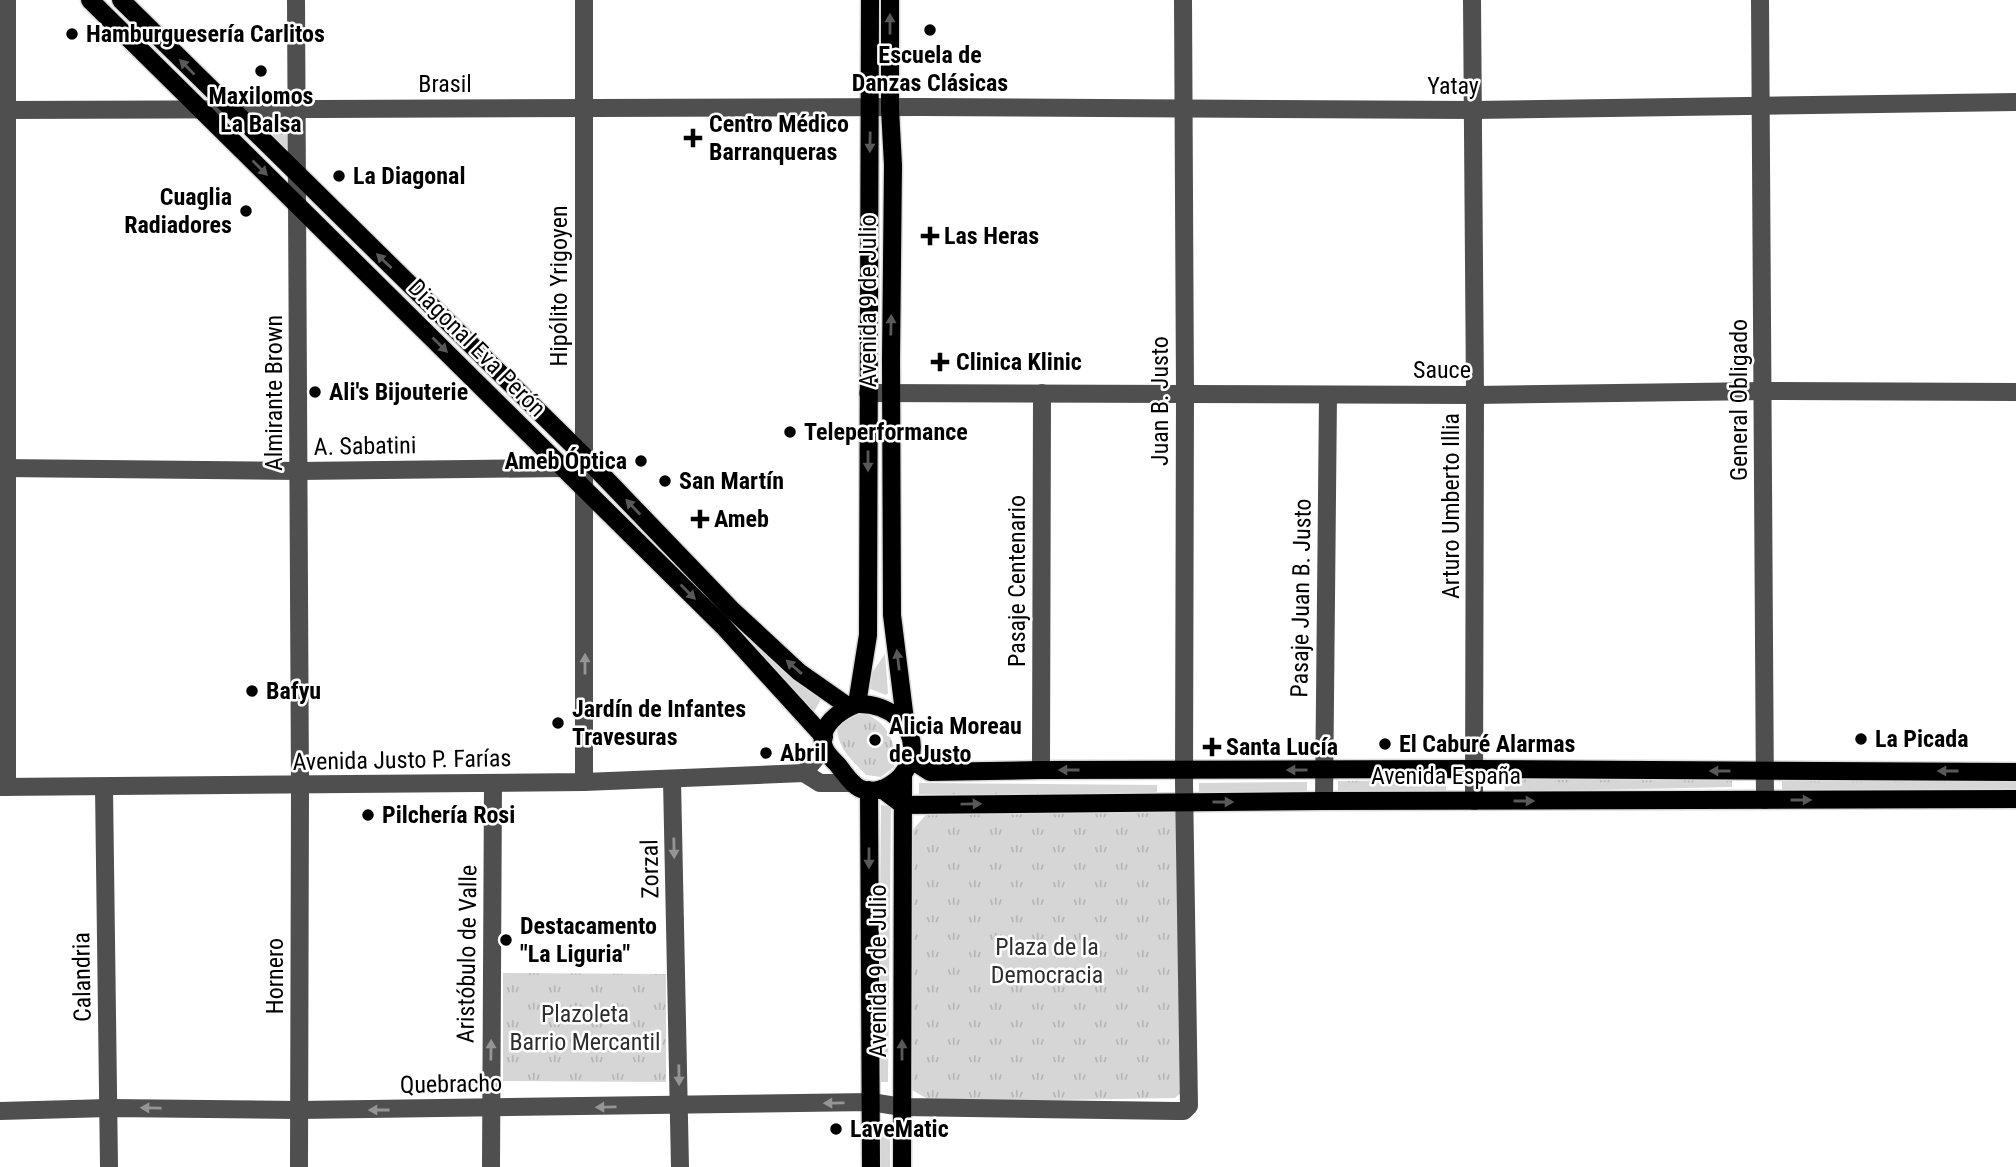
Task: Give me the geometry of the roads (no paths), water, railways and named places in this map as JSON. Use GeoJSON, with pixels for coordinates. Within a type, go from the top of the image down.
{"type":"FeatureCollection","features":[{"type":"Feature","properties":{"kind":"main road","name":"Diagonal Eva Perón"},"geometry":{"type":"LineString","coordinates":[[90,0],[723,626],[824,743]]}},
{"type":"Feature","properties":{"kind":"main road","name":"Diagonal Eva Perón"},"geometry":{"type":"LineString","coordinates":[[121,0],[583,455],[731,609],[799,672],[853,706]]}},
{"type":"Feature","properties":{"kind":"main road","name":"Avenida 9 de Julio"},"geometry":{"type":"LineString","coordinates":[[853,706],[867,635],[870,0]]}},
{"type":"Feature","properties":{"kind":"main road","name":"Avenida 9 de Julio"},"geometry":{"type":"LineString","coordinates":[[890,0],[893,165],[892,615],[906,728]]}},
{"type":"Feature","properties":{"kind":"main road"},"geometry":{"type":"LineString","coordinates":[[868,787],[897,781],[907,767],[910,743],[906,728],[897,716],[885,708],[871,704],[853,706],[831,721],[824,743],[868,787],[903,805]]}},
{"type":"Feature","properties":{"kind":"main road","name":"Avenida 9 de Julio"},"geometry":{"type":"LineString","coordinates":[[902,1167],[903,805],[907,767]]}},
{"type":"Feature","properties":{"kind":"main road","name":"Avenida España"},"geometry":{"type":"LineString","coordinates":[[907,767],[930,772],[1475,769],[2016,772]]}},
{"type":"Feature","properties":{"kind":"main road","name":"Avenida 9 de Julio"},"geometry":{"type":"LineString","coordinates":[[868,787],[871,1167]]}},
{"type":"Feature","properties":{"kind":"main road","name":"Avenida España"},"geometry":{"type":"LineString","coordinates":[[903,805],[2016,799]]}},
{"type":"Feature","properties":{"kind":"street"},"geometry":{"type":"LineString","coordinates":[[4,787],[4,110],[8,0]]}},
{"type":"Feature","properties":{"kind":"street","name":"Almirante Brown"},"geometry":{"type":"LineString","coordinates":[[296,0],[300,786]]}},
{"type":"Feature","properties":{"kind":"street","name":"Hipólito Yrigoyen"},"geometry":{"type":"LineString","coordinates":[[584,0],[584,782]]}},
{"type":"Feature","properties":{"kind":"street","name":"Juan B. Justo"},"geometry":{"type":"LineString","coordinates":[[902,1107],[1184,1111],[1189,1106],[1184,770],[1182,0]]}},
{"type":"Feature","properties":{"kind":"street","name":"Arturo Umberto Illia"},"geometry":{"type":"LineString","coordinates":[[1472,0],[1474,801]]}},
{"type":"Feature","properties":{"kind":"street","name":"General Obligado"},"geometry":{"type":"LineString","coordinates":[[1760,0],[1765,800]]}},
{"type":"Feature","properties":{"kind":"street","name":"Yatay"},"geometry":{"type":"LineString","coordinates":[[890,109],[1473,110],[2016,102]]}},
{"type":"Feature","properties":{"kind":"street","name":"Brasil"},"geometry":{"type":"LineString","coordinates":[[4,110],[890,109]]}},
{"type":"Feature","properties":{"kind":"street","name":"Sauce"},"geometry":{"type":"LineString","coordinates":[[868,393],[1475,395],[1764,391],[2016,392]]}},
{"type":"Feature","properties":{"kind":"street","name":"Pasaje Centenario"},"geometry":{"type":"LineString","coordinates":[[1041,770],[1042,393]]}},
{"type":"Feature","properties":{"kind":"street","name":"Pasaje Juan B. Justo"},"geometry":{"type":"LineString","coordinates":[[1324,801],[1328,395]]}},
{"type":"Feature","properties":{"kind":"street","name":"A. Sabatini"},"geometry":{"type":"LineString","coordinates":[[4,468],[299,471],[563,468]]}},
{"type":"Feature","properties":{"kind":"street"},"geometry":{"type":"LineString","coordinates":[[804,773],[824,743]]}},
{"type":"Feature","properties":{"kind":"street","name":"Avenida Justo P. Farías"},"geometry":{"type":"LineString","coordinates":[[4,787],[584,782],[804,773],[820,783],[868,787]]}},
{"type":"Feature","properties":{"kind":"street","name":"Zorzal"},"geometry":{"type":"LineString","coordinates":[[673,780],[680,1167]]}},
{"type":"Feature","properties":{"kind":"street","name":"Aristóbulo de Valle"},"geometry":{"type":"LineString","coordinates":[[491,1167],[494,783]]}},
{"type":"Feature","properties":{"kind":"street","name":"Hornero"},"geometry":{"type":"LineString","coordinates":[[299,1167],[300,786]]}},
{"type":"Feature","properties":{"kind":"street","name":"Calandria"},"geometry":{"type":"LineString","coordinates":[[104,787],[108,1167]]}},
{"type":"Feature","properties":{"kind":"street","name":"Quebracho"},"geometry":{"type":"LineString","coordinates":[[0,1111],[109,1108],[490,1109],[872,1102],[902,1107]]}},
{"type":"Feature","properties":{"kind":"place","name":"Escuela de Danzas Clásicas"},"geometry":{"type":"Point","coordinates":[930,30]}},
{"type":"Feature","properties":{"kind":"place","name":"Hamburguesería Carlitos"},"geometry":{"type":"Point","coordinates":[72,34]}},
{"type":"Feature","properties":{"kind":"place","name":"Maxilomos La Balsa"},"geometry":{"type":"Point","coordinates":[261,71]}},
{"type":"Feature","properties":{"kind":"place","name":"Centro Médico Barranqueras"},"geometry":{"type":"Point","coordinates":[693,138]}},
{"type":"Feature","properties":{"kind":"place","name":"La Diagonal"},"geometry":{"type":"Point","coordinates":[339,176]}},
{"type":"Feature","properties":{"kind":"place","name":"Cuaglia Radiadores"},"geometry":{"type":"Point","coordinates":[246,211]}},
{"type":"Feature","properties":{"kind":"place","name":"Las Heras"},"geometry":{"type":"Point","coordinates":[930,236]}},
{"type":"Feature","properties":{"kind":"place","name":"Clinica Klinic"},"geometry":{"type":"Point","coordinates":[940,362]}},
{"type":"Feature","properties":{"kind":"place","name":"Ali's Bijouterie"},"geometry":{"type":"Point","coordinates":[315,392]}},
{"type":"Feature","properties":{"kind":"place","name":"Teleperformance"},"geometry":{"type":"Point","coordinates":[790,432]}},
{"type":"Feature","properties":{"kind":"place","name":"Ameb Óptica"},"geometry":{"type":"Point","coordinates":[641,461]}},
{"type":"Feature","properties":{"kind":"place","name":"San Martín"},"geometry":{"type":"Point","coordinates":[665,481]}},
{"type":"Feature","properties":{"kind":"place","name":"Ameb"},"geometry":{"type":"Point","coordinates":[700,519]}},
{"type":"Feature","properties":{"kind":"place","name":"Bafyu"},"geometry":{"type":"Point","coordinates":[252,691]}},
{"type":"Feature","properties":{"kind":"place","name":"Jardín de Infantes Travesuras"},"geometry":{"type":"Point","coordinates":[558,723]}},
{"type":"Feature","properties":{"kind":"place","name":"La Picada"},"geometry":{"type":"Point","coordinates":[1861,739]}},
{"type":"Feature","properties":{"kind":"place","name":"Alicia Moreau de Justo"},"geometry":{"type":"Point","coordinates":[875,740]}},
{"type":"Feature","properties":{"kind":"place","name":"El Caburé Alarmas"},"geometry":{"type":"Point","coordinates":[1385,744]}},
{"type":"Feature","properties":{"kind":"place","name":"Santa Lucía"},"geometry":{"type":"Point","coordinates":[1212,747]}},
{"type":"Feature","properties":{"kind":"place","name":"Abril"},"geometry":{"type":"Point","coordinates":[766,753]}},
{"type":"Feature","properties":{"kind":"place","name":"Pilchería Rosi"},"geometry":{"type":"Point","coordinates":[368,815]}},
{"type":"Feature","properties":{"kind":"place","name":"Destacamento \"La Liguria\""},"geometry":{"type":"Point","coordinates":[506,940]}},
{"type":"Feature","properties":{"kind":"place","name":"LaveMatic"},"geometry":{"type":"Point","coordinates":[836,1129]}},
{"type":"Feature","properties":{"kind":"park label","name":"Plaza de la Democracia"},"geometry":{"type":"Point","coordinates":[1047,961]}},
{"type":"Feature","properties":{"kind":"park label","name":"Plazoleta Barrio Mercantil"},"geometry":{"type":"Point","coordinates":[585,1028]}}]}
